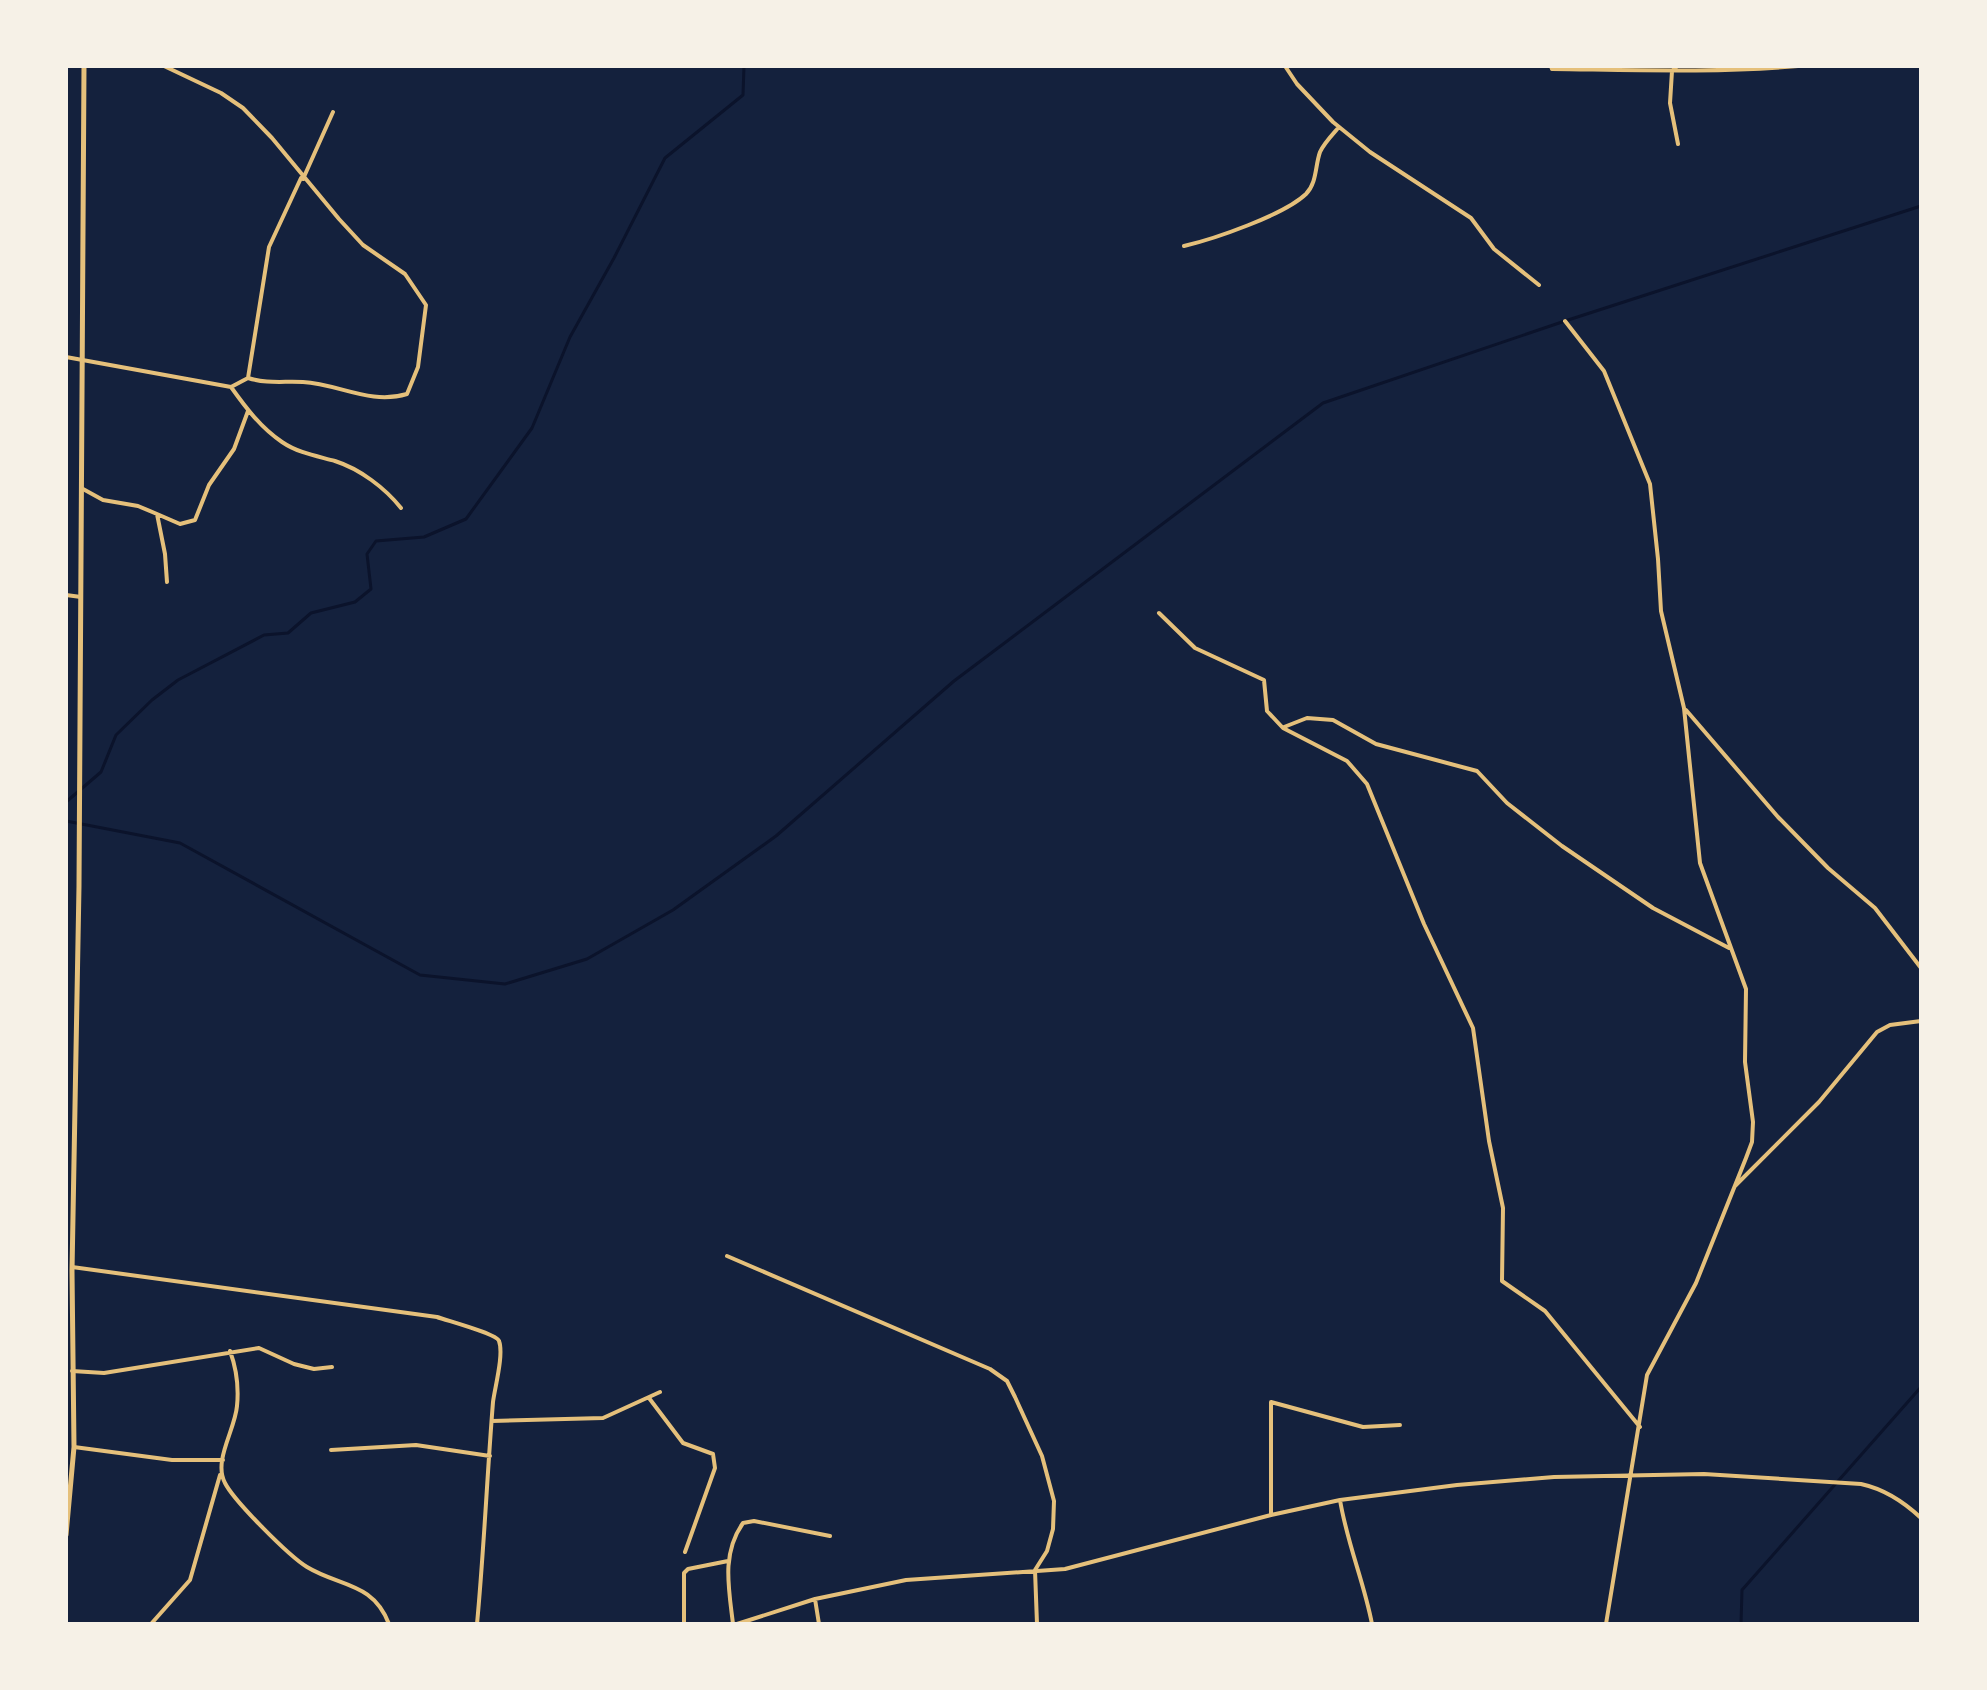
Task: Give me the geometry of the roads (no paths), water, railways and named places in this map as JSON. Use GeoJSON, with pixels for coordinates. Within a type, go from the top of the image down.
{"type":"FeatureCollection","features":[{"type":"Feature","properties":{"kind":"street"},"geometry":{"type":"LineString","coordinates":[[66,1535],[74,1447],[69,1302],[79,886],[84,66]]}},
{"type":"Feature","properties":{"kind":"street"},"geometry":{"type":"LineString","coordinates":[[66,357],[231,387],[248,378],[266,383],[306,382],[368,397],[407,394],[418,367],[426,310],[423,299],[405,274],[363,245],[243,108],[221,93],[164,66]]}},
{"type":"Feature","properties":{"kind":"street"},"geometry":{"type":"LineString","coordinates":[[1285,66],[1297,84],[1339,127],[1405,176],[1471,218],[1494,249],[1539,285]]}},
{"type":"Feature","properties":{"kind":"street"},"geometry":{"type":"LineString","coordinates":[[1551,66],[1552,69],[1672,71],[1798,66]]}},
{"type":"Feature","properties":{"kind":"street"},"geometry":{"type":"LineString","coordinates":[[1677,66],[1672,71],[1670,103],[1678,144]]}},
{"type":"Feature","properties":{"kind":"street"},"geometry":{"type":"LineString","coordinates":[[248,378],[269,247],[333,112]]}},
{"type":"Feature","properties":{"kind":"street"},"geometry":{"type":"LineString","coordinates":[[1184,246],[1228,234],[1307,193],[1315,178],[1320,153],[1339,127]]}},
{"type":"Feature","properties":{"kind":"street"},"geometry":{"type":"LineString","coordinates":[[1565,321],[1604,371],[1650,484],[1661,611],[1684,708],[1700,863],[1746,989],[1745,1062],[1753,1122],[1752,1142],[1696,1283],[1647,1375],[1606,1624]]}},
{"type":"Feature","properties":{"kind":"street"},"geometry":{"type":"LineString","coordinates":[[231,387],[248,411],[283,443],[340,463],[388,491],[401,508]]}},
{"type":"Feature","properties":{"kind":"street"},"geometry":{"type":"LineString","coordinates":[[83,489],[103,500],[138,506],[168,521],[180,524],[195,520],[209,485],[234,449],[248,411]]}},
{"type":"Feature","properties":{"kind":"street"},"geometry":{"type":"LineString","coordinates":[[157,514],[167,582]]}},
{"type":"Feature","properties":{"kind":"street"},"geometry":{"type":"LineString","coordinates":[[66,595],[81,597]]}},
{"type":"Feature","properties":{"kind":"street"},"geometry":{"type":"LineString","coordinates":[[1159,613],[1195,648],[1264,680],[1267,711],[1283,728],[1347,761],[1367,784],[1424,924],[1473,1028],[1489,1141],[1503,1208],[1502,1281],[1545,1311],[1640,1427]]}},
{"type":"Feature","properties":{"kind":"street"},"geometry":{"type":"LineString","coordinates":[[1684,708],[1778,817],[1828,868],[1875,908],[1921,968]]}},
{"type":"Feature","properties":{"kind":"street"},"geometry":{"type":"LineString","coordinates":[[1283,728],[1307,718],[1333,720],[1376,744],[1477,771],[1507,803],[1562,846],[1653,908],[1731,950]]}},
{"type":"Feature","properties":{"kind":"street"},"geometry":{"type":"LineString","coordinates":[[1733,1187],[1825,1095],[1877,1032],[1890,1025],[1921,1021]]}},
{"type":"Feature","properties":{"kind":"street"},"geometry":{"type":"LineString","coordinates":[[727,1256],[990,1369],[1007,1381],[1042,1456],[1054,1501],[1053,1529],[1047,1551],[1035,1570],[1037,1624]]}},
{"type":"Feature","properties":{"kind":"street"},"geometry":{"type":"LineString","coordinates":[[72,1267],[437,1317],[470,1330],[491,1333],[499,1340],[477,1624]]}},
{"type":"Feature","properties":{"kind":"street"},"geometry":{"type":"LineString","coordinates":[[72,1371],[104,1373],[259,1348],[294,1364],[314,1369],[332,1367]]}},
{"type":"Feature","properties":{"kind":"street"},"geometry":{"type":"LineString","coordinates":[[151,1624],[190,1580],[237,1408],[237,1370],[230,1351]]}},
{"type":"Feature","properties":{"kind":"street"},"geometry":{"type":"LineString","coordinates":[[492,1421],[603,1418],[660,1392]]}},
{"type":"Feature","properties":{"kind":"street"},"geometry":{"type":"LineString","coordinates":[[649,1398],[683,1443],[713,1454],[715,1460],[715,1468],[685,1552]]}},
{"type":"Feature","properties":{"kind":"street"},"geometry":{"type":"LineString","coordinates":[[1271,1515],[1271,1402],[1363,1427],[1400,1425]]}},
{"type":"Feature","properties":{"kind":"street"},"geometry":{"type":"LineString","coordinates":[[331,1450],[416,1445],[490,1456]]}},
{"type":"Feature","properties":{"kind":"street"},"geometry":{"type":"LineString","coordinates":[[74,1447],[172,1460],[223,1460]]}},
{"type":"Feature","properties":{"kind":"street"},"geometry":{"type":"LineString","coordinates":[[221,1472],[233,1495],[302,1564],[376,1599],[389,1624]]}},
{"type":"Feature","properties":{"kind":"street"},"geometry":{"type":"LineString","coordinates":[[830,1536],[754,1521],[743,1523],[736,1533],[728,1561],[728,1590],[735,1624],[815,1599],[906,1580],[1065,1569],[1340,1500],[1508,1480],[1704,1474],[1861,1484],[1875,1487],[1897,1499],[1921,1518]]}},
{"type":"Feature","properties":{"kind":"street"},"geometry":{"type":"LineString","coordinates":[[1340,1500],[1348,1541],[1372,1624]]}},
{"type":"Feature","properties":{"kind":"street"},"geometry":{"type":"LineString","coordinates":[[684,1624],[684,1573],[688,1569],[728,1561]]}},
{"type":"Feature","properties":{"kind":"street"},"geometry":{"type":"LineString","coordinates":[[815,1599],[819,1624]]}},
{"type":"Feature","properties":{"kind":"waterway"},"geometry":{"type":"LineString","coordinates":[[66,802],[101,772],[116,735],[178,680],[264,635],[288,633],[311,613],[355,602],[371,589],[367,554],[376,541],[424,537],[466,519],[532,428],[570,337],[665,158],[743,95],[744,66]]}},
{"type":"Feature","properties":{"kind":"waterway"},"geometry":{"type":"LineString","coordinates":[[66,821],[180,843],[420,975],[505,984],[587,959],[673,910],[776,836],[954,681],[1323,403],[1921,206]]}},
{"type":"Feature","properties":{"kind":"waterway"},"geometry":{"type":"LineString","coordinates":[[1741,1624],[1742,1590],[1921,1387]]}}]}
